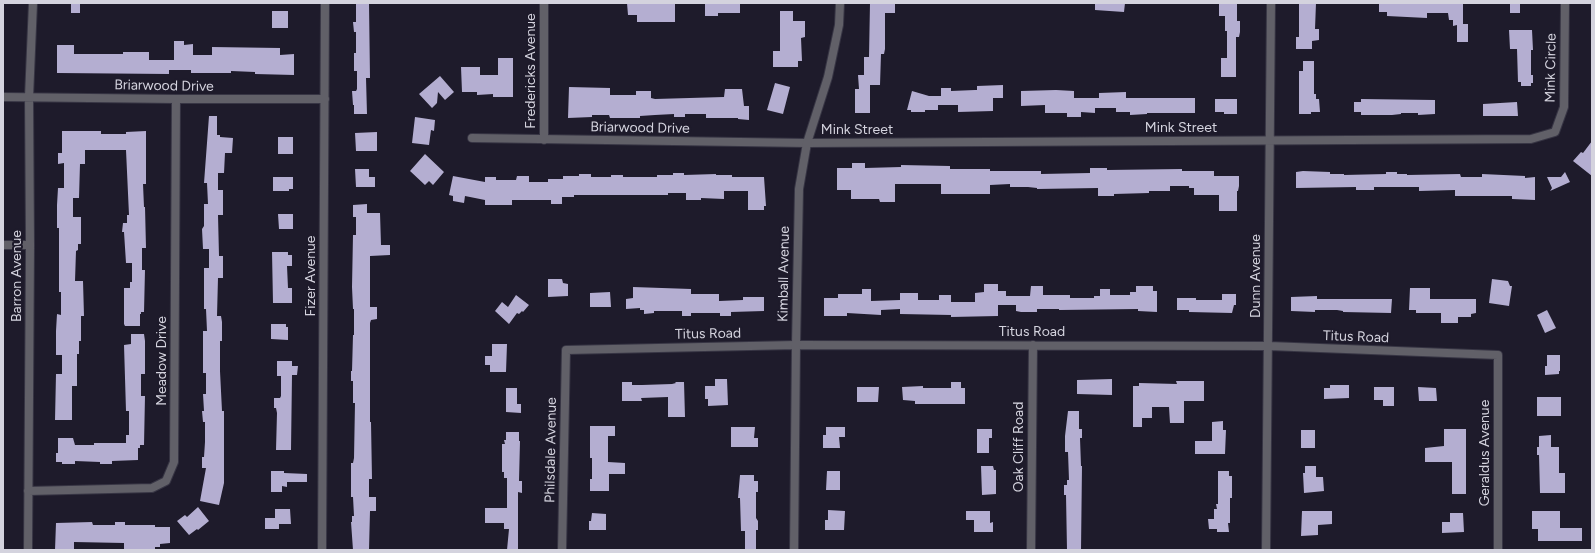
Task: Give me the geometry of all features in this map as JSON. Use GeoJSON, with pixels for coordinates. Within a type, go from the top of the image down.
{"type":"FeatureCollection","features":[{"type":"Feature","properties":{"kind":"street","name":"Barron Avenue"},"geometry":{"type":"LineString","coordinates":[[28,550],[30,245],[29,97],[32,3]]}},
{"type":"Feature","properties":{"kind":"street","name":"Fizer Avenue"},"geometry":{"type":"LineString","coordinates":[[322,550],[325,3]]}},
{"type":"Feature","properties":{"kind":"street","name":"Fredericks Avenue"},"geometry":{"type":"LineString","coordinates":[[544,3],[544,140]]}},
{"type":"Feature","properties":{"kind":"street","name":"Kimball Avenue"},"geometry":{"type":"LineString","coordinates":[[794,550],[799,189],[807,143],[828,77],[839,25],[840,3]]}},
{"type":"Feature","properties":{"kind":"street","name":"Dunn Avenue"},"geometry":{"type":"LineString","coordinates":[[1266,550],[1271,3]]}},
{"type":"Feature","properties":{"kind":"street","name":"Mink Circle"},"geometry":{"type":"LineString","coordinates":[[1555,132],[1564,107],[1566,3]]}},
{"type":"Feature","properties":{"kind":"street","name":"Briarwood Drive"},"geometry":{"type":"LineString","coordinates":[[3,97],[325,99]]}},
{"type":"Feature","properties":{"kind":"street","name":"Meadow Drive"},"geometry":{"type":"LineString","coordinates":[[28,491],[152,488],[166,481],[174,462],[176,99]]}},
{"type":"Feature","properties":{"kind":"street","name":"Mink Street"},"geometry":{"type":"LineString","coordinates":[[807,143],[1531,139],[1555,132]]}},
{"type":"Feature","properties":{"kind":"street","name":"Briarwood Drive"},"geometry":{"type":"LineString","coordinates":[[472,138],[807,143]]}},
{"type":"Feature","properties":{"kind":"street"},"geometry":{"type":"LineString","coordinates":[[3,245],[30,245]]}},
{"type":"Feature","properties":{"kind":"street","name":"Titus Road"},"geometry":{"type":"LineString","coordinates":[[566,350],[796,345],[1268,346],[1498,355]]}},
{"type":"Feature","properties":{"kind":"street","name":"Oak Cliff Road"},"geometry":{"type":"LineString","coordinates":[[1031,550],[1033,345]]}},
{"type":"Feature","properties":{"kind":"street","name":"Philsdale Avenue"},"geometry":{"type":"LineString","coordinates":[[562,550],[566,350]]}},
{"type":"Feature","properties":{"kind":"street","name":"Geraldus Avenue"},"geometry":{"type":"LineString","coordinates":[[1498,355],[1498,550]]}},
{"type":"Feature","properties":{"kind":"building"},"geometry":{"type":"Polygon","coordinates":[[[71,3],[80,3],[80,13],[71,13],[71,3]]]}},
{"type":"Feature","properties":{"kind":"building"},"geometry":{"type":"Polygon","coordinates":[[[356,3],[369,3],[370,78],[366,78],[367,114],[354,114],[353,105],[352,91],[356,91],[357,89],[357,71],[354,71],[356,32],[354,32],[353,22],[356,22],[356,3]]]}},
{"type":"Feature","properties":{"kind":"building"},"geometry":{"type":"Polygon","coordinates":[[[627,3],[675,3],[675,22],[637,22],[637,15],[628,15],[627,3]]]}},
{"type":"Feature","properties":{"kind":"building"},"geometry":{"type":"Polygon","coordinates":[[[705,3],[740,3],[740,13],[718,13],[718,16],[705,16],[705,3]]]}},
{"type":"Feature","properties":{"kind":"building"},"geometry":{"type":"Polygon","coordinates":[[[870,3],[895,3],[895,13],[885,13],[885,49],[884,54],[881,54],[880,85],[870,85],[870,113],[855,113],[855,89],[859,89],[858,75],[864,75],[864,57],[869,57],[870,3]]]}},
{"type":"Feature","properties":{"kind":"building"},"geometry":{"type":"Polygon","coordinates":[[[1095,3],[1125,3],[1124,12],[1095,10],[1095,3]]]}},
{"type":"Feature","properties":{"kind":"building"},"geometry":{"type":"Polygon","coordinates":[[[1219,3],[1237,3],[1237,21],[1240,21],[1240,32],[1239,37],[1236,37],[1236,77],[1221,77],[1221,58],[1227,58],[1227,31],[1225,31],[1225,16],[1219,16],[1219,3]]]}},
{"type":"Feature","properties":{"kind":"building"},"geometry":{"type":"Polygon","coordinates":[[[1299,3],[1316,3],[1315,29],[1319,29],[1319,40],[1312,41],[1312,49],[1296,49],[1296,37],[1299,37],[1299,3]]]}},
{"type":"Feature","properties":{"kind":"building"},"geometry":{"type":"Polygon","coordinates":[[[1379,3],[1463,3],[1463,24],[1468,24],[1468,42],[1457,42],[1457,25],[1453,26],[1453,20],[1449,20],[1448,13],[1427,13],[1427,18],[1387,16],[1387,12],[1379,12],[1379,3]]]}},
{"type":"Feature","properties":{"kind":"building"},"geometry":{"type":"Polygon","coordinates":[[[1510,3],[1520,3],[1520,13],[1510,13],[1510,3]]]}},
{"type":"Feature","properties":{"kind":"building"},"geometry":{"type":"Polygon","coordinates":[[[272,11],[288,11],[288,28],[272,28],[272,11]]]}},
{"type":"Feature","properties":{"kind":"building"},"geometry":{"type":"Polygon","coordinates":[[[780,11],[793,11],[793,21],[805,21],[805,37],[801,38],[802,61],[798,61],[798,67],[773,67],[773,51],[780,51],[780,11]]]}},
{"type":"Feature","properties":{"kind":"building"},"geometry":{"type":"Polygon","coordinates":[[[1509,30],[1532,30],[1533,50],[1531,50],[1531,75],[1533,75],[1533,83],[1531,83],[1531,86],[1521,86],[1521,82],[1518,82],[1517,49],[1510,49],[1509,30]]]}},
{"type":"Feature","properties":{"kind":"building"},"geometry":{"type":"Polygon","coordinates":[[[174,41],[184,41],[184,45],[193,44],[193,55],[212,55],[212,47],[280,48],[280,55],[294,54],[294,75],[255,74],[255,72],[231,71],[231,73],[191,73],[191,70],[169,70],[169,74],[57,73],[57,45],[74,45],[74,54],[123,54],[123,52],[149,52],[149,60],[174,60],[174,41]]]}},
{"type":"Feature","properties":{"kind":"building"},"geometry":{"type":"Polygon","coordinates":[[[498,58],[513,58],[513,97],[493,97],[493,94],[477,95],[477,92],[462,92],[461,67],[480,67],[480,75],[498,75],[498,58]]]}},
{"type":"Feature","properties":{"kind":"building"},"geometry":{"type":"Polygon","coordinates":[[[1303,61],[1314,61],[1314,94],[1316,94],[1316,99],[1319,99],[1320,112],[1299,114],[1299,71],[1303,71],[1303,61]]]}},
{"type":"Feature","properties":{"kind":"building"},"geometry":{"type":"Polygon","coordinates":[[[440,76],[454,92],[445,100],[438,92],[437,103],[432,108],[419,94],[440,76]]]}},
{"type":"Feature","properties":{"kind":"building"},"geometry":{"type":"Polygon","coordinates":[[[775,83],[790,87],[783,114],[767,110],[775,83]]]}},
{"type":"Feature","properties":{"kind":"building"},"geometry":{"type":"Polygon","coordinates":[[[1003,85],[1003,98],[993,98],[993,111],[958,112],[958,105],[938,105],[938,110],[925,110],[925,112],[911,112],[911,110],[907,110],[912,91],[929,96],[941,96],[941,88],[951,88],[951,91],[977,90],[977,86],[1003,85]]]}},
{"type":"Feature","properties":{"kind":"building"},"geometry":{"type":"Polygon","coordinates":[[[569,87],[610,88],[610,95],[636,95],[636,91],[651,91],[651,98],[655,99],[724,97],[725,89],[742,89],[744,106],[749,106],[749,120],[738,118],[706,118],[706,114],[685,114],[685,117],[674,117],[674,114],[640,116],[640,118],[610,118],[609,115],[592,115],[592,117],[568,118],[569,87]]]}},
{"type":"Feature","properties":{"kind":"building"},"geometry":{"type":"Polygon","coordinates":[[[1021,91],[1074,91],[1074,98],[1099,98],[1099,93],[1126,92],[1126,98],[1195,98],[1195,113],[1147,113],[1130,115],[1130,112],[1116,112],[1116,108],[1095,108],[1095,113],[1081,112],[1081,117],[1067,117],[1067,113],[1045,113],[1045,105],[1021,106],[1021,91]]]}},
{"type":"Feature","properties":{"kind":"building"},"geometry":{"type":"Polygon","coordinates":[[[1215,99],[1237,99],[1237,114],[1215,112],[1215,99]]]}},
{"type":"Feature","properties":{"kind":"building"},"geometry":{"type":"Polygon","coordinates":[[[1361,99],[1435,100],[1435,114],[1418,115],[1418,113],[1401,113],[1392,115],[1361,115],[1361,112],[1354,112],[1354,102],[1361,102],[1361,99]]]}},
{"type":"Feature","properties":{"kind":"building"},"geometry":{"type":"Polygon","coordinates":[[[1517,102],[1518,116],[1483,116],[1483,104],[1517,102]]]}},
{"type":"Feature","properties":{"kind":"building"},"geometry":{"type":"Polygon","coordinates":[[[209,116],[217,116],[217,135],[220,135],[220,137],[233,138],[232,153],[225,153],[224,173],[218,173],[218,190],[223,190],[223,215],[218,215],[219,256],[223,256],[223,278],[218,278],[217,316],[221,316],[222,322],[222,341],[220,341],[220,371],[222,411],[224,411],[224,483],[219,505],[200,501],[206,468],[202,468],[202,457],[204,457],[205,442],[205,422],[203,422],[202,411],[204,411],[203,394],[206,394],[206,373],[203,373],[203,331],[207,331],[206,309],[204,309],[204,268],[209,268],[209,249],[203,249],[202,229],[204,226],[204,204],[208,204],[207,183],[204,183],[209,116]]]}},
{"type":"Feature","properties":{"kind":"building"},"geometry":{"type":"Polygon","coordinates":[[[415,117],[435,120],[434,131],[431,130],[429,145],[412,143],[415,117]]]}},
{"type":"Feature","properties":{"kind":"building"},"geometry":{"type":"Polygon","coordinates":[[[62,131],[101,131],[101,134],[126,134],[126,132],[146,131],[146,184],[143,184],[146,248],[142,248],[142,270],[145,270],[144,312],[141,312],[140,314],[140,326],[125,326],[124,324],[124,288],[130,288],[130,282],[132,282],[132,263],[126,263],[124,232],[122,232],[123,223],[127,223],[127,215],[129,215],[126,150],[85,150],[85,164],[80,164],[79,198],[73,198],[73,217],[81,217],[81,244],[78,244],[78,250],[76,251],[75,281],[83,281],[84,316],[81,316],[81,341],[79,341],[79,354],[77,354],[77,386],[72,386],[72,420],[55,420],[56,374],[62,374],[62,355],[56,355],[56,331],[57,314],[61,315],[57,205],[58,188],[64,188],[64,163],[58,164],[58,153],[62,153],[62,131]]]}},
{"type":"Feature","properties":{"kind":"building"},"geometry":{"type":"Polygon","coordinates":[[[377,132],[377,151],[356,151],[355,133],[377,132]]]}},
{"type":"Feature","properties":{"kind":"building"},"geometry":{"type":"Polygon","coordinates":[[[278,137],[293,137],[293,154],[278,154],[278,137]]]}},
{"type":"Feature","properties":{"kind":"building"},"geometry":{"type":"Polygon","coordinates":[[[1592,141],[1592,176],[1573,161],[1581,152],[1583,153],[1592,141]]]}},
{"type":"Feature","properties":{"kind":"building"},"geometry":{"type":"Polygon","coordinates":[[[425,154],[444,172],[433,185],[429,181],[425,185],[410,171],[425,154]]]}},
{"type":"Feature","properties":{"kind":"building"},"geometry":{"type":"Polygon","coordinates":[[[852,163],[865,163],[865,168],[901,167],[901,165],[950,166],[950,169],[1041,171],[1041,174],[1090,173],[1090,168],[1107,168],[1107,170],[1182,169],[1182,171],[1214,171],[1214,176],[1239,176],[1237,211],[1219,211],[1219,195],[1194,195],[1194,188],[1189,188],[1189,186],[1170,186],[1170,191],[1149,191],[1149,193],[1098,196],[1098,188],[1037,189],[1028,187],[1010,187],[1010,184],[990,185],[990,194],[941,194],[941,184],[895,184],[895,202],[880,202],[879,199],[851,199],[851,190],[837,190],[837,168],[852,168],[852,163]]]}},
{"type":"Feature","properties":{"kind":"building"},"geometry":{"type":"Polygon","coordinates":[[[355,169],[369,169],[369,177],[375,177],[375,187],[356,187],[355,169]]]}},
{"type":"Feature","properties":{"kind":"building"},"geometry":{"type":"Polygon","coordinates":[[[1296,172],[1330,172],[1330,174],[1344,175],[1386,174],[1386,172],[1397,172],[1397,174],[1407,175],[1460,174],[1461,177],[1482,177],[1482,174],[1525,176],[1525,178],[1535,177],[1535,200],[1512,199],[1512,196],[1455,196],[1455,190],[1419,191],[1419,187],[1374,187],[1374,190],[1356,190],[1356,187],[1296,188],[1296,172]]]}},
{"type":"Feature","properties":{"kind":"building"},"geometry":{"type":"Polygon","coordinates":[[[1565,172],[1570,182],[1550,191],[1552,188],[1547,177],[1561,177],[1565,172]]]}},
{"type":"Feature","properties":{"kind":"building"},"geometry":{"type":"Polygon","coordinates":[[[673,173],[684,173],[684,175],[716,174],[732,175],[732,177],[764,177],[766,206],[764,206],[764,210],[748,210],[748,191],[724,191],[724,199],[701,198],[701,200],[686,200],[686,193],[668,193],[668,195],[574,195],[574,197],[562,197],[562,204],[551,204],[551,200],[512,200],[512,205],[485,205],[485,200],[465,196],[464,203],[453,201],[453,196],[449,195],[453,176],[485,182],[485,177],[496,177],[496,180],[516,180],[517,176],[529,176],[529,182],[548,182],[548,179],[563,179],[563,176],[579,176],[579,174],[591,174],[591,177],[611,177],[611,175],[623,175],[623,177],[657,177],[657,175],[673,175],[673,173]]]}},
{"type":"Feature","properties":{"kind":"building"},"geometry":{"type":"Polygon","coordinates":[[[273,177],[293,177],[293,189],[289,189],[289,191],[273,191],[273,177]]]}},
{"type":"Feature","properties":{"kind":"building"},"geometry":{"type":"Polygon","coordinates":[[[367,204],[367,213],[380,213],[381,245],[390,245],[390,255],[370,256],[370,307],[377,307],[377,319],[371,320],[370,323],[370,422],[372,479],[369,479],[369,497],[376,497],[376,511],[370,511],[369,550],[353,550],[351,522],[352,516],[354,516],[353,497],[351,497],[351,463],[353,463],[354,458],[355,403],[353,403],[353,381],[351,381],[351,371],[354,335],[352,287],[353,235],[356,235],[356,217],[353,217],[353,205],[367,204]]]}},
{"type":"Feature","properties":{"kind":"building"},"geometry":{"type":"Polygon","coordinates":[[[278,214],[293,214],[293,229],[279,229],[278,214]]]}},
{"type":"Feature","properties":{"kind":"building"},"geometry":{"type":"Polygon","coordinates":[[[272,252],[288,252],[288,255],[292,255],[292,266],[287,266],[288,288],[292,288],[292,303],[273,303],[272,252]]]}},
{"type":"Feature","properties":{"kind":"building"},"geometry":{"type":"Polygon","coordinates":[[[548,279],[562,279],[563,283],[568,284],[568,296],[548,297],[548,279]]]}},
{"type":"Feature","properties":{"kind":"building"},"geometry":{"type":"Polygon","coordinates":[[[1492,279],[1508,281],[1510,286],[1512,286],[1509,306],[1489,303],[1492,279]]]}},
{"type":"Feature","properties":{"kind":"building"},"geometry":{"type":"Polygon","coordinates":[[[984,284],[998,284],[998,291],[1006,291],[1006,296],[1030,296],[1031,286],[1043,286],[1043,295],[1070,295],[1070,298],[1094,298],[1094,296],[1100,296],[1100,289],[1110,289],[1110,295],[1130,295],[1130,292],[1136,292],[1136,286],[1153,286],[1153,291],[1157,291],[1157,312],[1138,311],[1138,309],[1037,309],[1037,312],[1021,312],[1016,311],[1016,305],[998,305],[998,316],[951,317],[951,315],[900,314],[900,309],[881,310],[881,315],[847,313],[847,316],[824,316],[824,298],[838,298],[838,294],[862,294],[862,289],[871,289],[871,301],[900,300],[900,293],[918,293],[918,300],[939,300],[939,295],[951,295],[951,302],[975,302],[975,293],[984,292],[984,284]]]}},
{"type":"Feature","properties":{"kind":"building"},"geometry":{"type":"Polygon","coordinates":[[[633,287],[691,289],[691,294],[719,294],[719,301],[743,300],[743,297],[764,297],[764,311],[731,312],[731,316],[720,316],[720,313],[691,313],[691,316],[682,316],[682,311],[654,311],[654,313],[644,314],[644,310],[640,310],[640,308],[626,309],[626,299],[633,298],[633,287]]]}},
{"type":"Feature","properties":{"kind":"building"},"geometry":{"type":"Polygon","coordinates":[[[1410,288],[1430,288],[1430,299],[1476,299],[1476,313],[1471,314],[1471,317],[1458,317],[1458,323],[1441,323],[1441,313],[1416,313],[1416,310],[1409,310],[1410,288]]]}},
{"type":"Feature","properties":{"kind":"building"},"geometry":{"type":"Polygon","coordinates":[[[610,292],[611,307],[590,307],[590,293],[610,292]]]}},
{"type":"Feature","properties":{"kind":"building"},"geometry":{"type":"Polygon","coordinates":[[[1222,294],[1236,294],[1236,305],[1234,305],[1232,313],[1189,312],[1189,310],[1177,310],[1177,298],[1222,300],[1222,294]]]}},
{"type":"Feature","properties":{"kind":"building"},"geometry":{"type":"Polygon","coordinates":[[[516,295],[529,305],[523,312],[522,311],[519,314],[517,313],[509,324],[495,311],[502,302],[508,307],[516,295]]]}},
{"type":"Feature","properties":{"kind":"building"},"geometry":{"type":"Polygon","coordinates":[[[1317,296],[1317,299],[1392,299],[1391,313],[1343,312],[1337,310],[1315,310],[1315,312],[1291,311],[1291,297],[1317,296]]]}},
{"type":"Feature","properties":{"kind":"building"},"geometry":{"type":"Polygon","coordinates":[[[1547,310],[1556,328],[1545,333],[1537,315],[1547,310]]]}},
{"type":"Feature","properties":{"kind":"building"},"geometry":{"type":"Polygon","coordinates":[[[271,324],[286,324],[286,327],[288,327],[288,340],[271,339],[271,324]]]}},
{"type":"Feature","properties":{"kind":"building"},"geometry":{"type":"Polygon","coordinates":[[[131,334],[144,334],[145,341],[145,374],[141,374],[141,396],[145,396],[144,445],[140,445],[140,448],[138,448],[138,460],[112,461],[112,464],[75,461],[75,464],[62,464],[62,462],[56,462],[56,453],[58,453],[58,438],[73,438],[75,445],[94,445],[94,443],[126,443],[126,435],[129,435],[129,411],[126,411],[124,345],[131,344],[131,334]]]}},
{"type":"Feature","properties":{"kind":"building"},"geometry":{"type":"Polygon","coordinates":[[[492,344],[507,344],[506,372],[490,372],[490,365],[485,365],[485,356],[492,356],[492,344]]]}},
{"type":"Feature","properties":{"kind":"building"},"geometry":{"type":"Polygon","coordinates":[[[1547,355],[1560,355],[1559,374],[1545,375],[1547,355]]]}},
{"type":"Feature","properties":{"kind":"building"},"geometry":{"type":"Polygon","coordinates":[[[277,361],[292,361],[292,366],[298,366],[297,375],[292,375],[291,450],[276,450],[277,413],[276,408],[274,408],[274,398],[280,398],[281,396],[281,376],[277,376],[277,361]]]}},
{"type":"Feature","properties":{"kind":"building"},"geometry":{"type":"Polygon","coordinates":[[[715,379],[727,379],[728,405],[708,406],[708,399],[705,399],[705,386],[715,386],[715,379]]]}},
{"type":"Feature","properties":{"kind":"building"},"geometry":{"type":"Polygon","coordinates":[[[1112,379],[1112,395],[1077,394],[1077,380],[1112,379]]]}},
{"type":"Feature","properties":{"kind":"building"},"geometry":{"type":"Polygon","coordinates":[[[1176,381],[1204,381],[1204,401],[1184,401],[1184,423],[1170,423],[1169,407],[1152,407],[1152,418],[1142,418],[1142,427],[1133,427],[1133,386],[1139,386],[1139,383],[1177,384],[1176,381]]]}},
{"type":"Feature","properties":{"kind":"building"},"geometry":{"type":"Polygon","coordinates":[[[622,382],[632,382],[632,385],[642,385],[684,382],[685,417],[668,417],[668,397],[641,398],[642,401],[622,401],[622,382]]]}},
{"type":"Feature","properties":{"kind":"building"},"geometry":{"type":"Polygon","coordinates":[[[951,382],[961,382],[961,388],[965,388],[965,404],[915,404],[915,401],[903,400],[902,387],[923,386],[923,388],[951,388],[951,382]]]}},
{"type":"Feature","properties":{"kind":"building"},"geometry":{"type":"Polygon","coordinates":[[[1330,385],[1349,385],[1349,398],[1324,399],[1324,388],[1330,388],[1330,385]]]}},
{"type":"Feature","properties":{"kind":"building"},"geometry":{"type":"Polygon","coordinates":[[[857,387],[879,387],[878,402],[857,402],[857,387]]]}},
{"type":"Feature","properties":{"kind":"building"},"geometry":{"type":"Polygon","coordinates":[[[1374,387],[1394,387],[1394,406],[1383,406],[1383,400],[1374,400],[1374,387]]]}},
{"type":"Feature","properties":{"kind":"building"},"geometry":{"type":"Polygon","coordinates":[[[1418,387],[1436,388],[1437,401],[1419,401],[1418,387]]]}},
{"type":"Feature","properties":{"kind":"building"},"geometry":{"type":"Polygon","coordinates":[[[506,388],[517,388],[517,404],[521,404],[521,413],[506,412],[506,388]]]}},
{"type":"Feature","properties":{"kind":"building"},"geometry":{"type":"Polygon","coordinates":[[[1537,397],[1561,397],[1561,416],[1537,416],[1537,397]]]}},
{"type":"Feature","properties":{"kind":"building"},"geometry":{"type":"Polygon","coordinates":[[[1068,411],[1079,411],[1079,429],[1082,429],[1082,438],[1080,438],[1082,466],[1081,550],[1067,550],[1066,495],[1064,495],[1064,485],[1067,485],[1067,480],[1069,480],[1068,452],[1065,452],[1068,411]]]}},
{"type":"Feature","properties":{"kind":"building"},"geometry":{"type":"Polygon","coordinates":[[[1223,421],[1223,430],[1226,430],[1225,454],[1195,454],[1195,441],[1212,441],[1212,422],[1223,421]]]}},
{"type":"Feature","properties":{"kind":"building"},"geometry":{"type":"Polygon","coordinates":[[[590,426],[615,426],[615,436],[608,436],[608,462],[625,463],[625,474],[609,474],[609,491],[590,491],[590,479],[592,479],[592,458],[590,458],[590,426]]]}},
{"type":"Feature","properties":{"kind":"building"},"geometry":{"type":"Polygon","coordinates":[[[731,427],[755,427],[754,438],[758,438],[758,447],[731,447],[731,427]]]}},
{"type":"Feature","properties":{"kind":"building"},"geometry":{"type":"Polygon","coordinates":[[[826,427],[845,427],[845,437],[839,437],[840,448],[823,448],[823,435],[826,435],[826,427]]]}},
{"type":"Feature","properties":{"kind":"building"},"geometry":{"type":"Polygon","coordinates":[[[977,429],[992,429],[992,438],[989,438],[989,453],[977,453],[977,429]]]}},
{"type":"Feature","properties":{"kind":"building"},"geometry":{"type":"Polygon","coordinates":[[[1444,429],[1466,429],[1466,494],[1452,494],[1452,462],[1425,462],[1425,448],[1444,446],[1444,429]]]}},
{"type":"Feature","properties":{"kind":"building"},"geometry":{"type":"Polygon","coordinates":[[[1301,430],[1315,430],[1315,448],[1301,448],[1301,430]]]}},
{"type":"Feature","properties":{"kind":"building"},"geometry":{"type":"Polygon","coordinates":[[[506,432],[519,432],[520,441],[519,481],[522,481],[522,493],[518,492],[518,550],[507,550],[509,529],[504,529],[504,523],[485,523],[485,508],[507,508],[507,478],[504,478],[504,472],[502,472],[502,444],[505,444],[504,440],[506,440],[506,432]]]}},
{"type":"Feature","properties":{"kind":"building"},"geometry":{"type":"Polygon","coordinates":[[[1551,435],[1551,447],[1559,447],[1559,473],[1565,473],[1565,493],[1540,493],[1539,455],[1537,455],[1539,436],[1551,435]]]}},
{"type":"Feature","properties":{"kind":"building"},"geometry":{"type":"Polygon","coordinates":[[[981,466],[993,466],[994,470],[996,470],[996,494],[982,495],[981,466]]]}},
{"type":"Feature","properties":{"kind":"building"},"geometry":{"type":"Polygon","coordinates":[[[1305,466],[1316,466],[1316,477],[1323,477],[1324,491],[1304,493],[1303,473],[1305,473],[1305,466]]]}},
{"type":"Feature","properties":{"kind":"building"},"geometry":{"type":"Polygon","coordinates":[[[271,471],[307,474],[307,482],[287,482],[287,487],[282,486],[282,492],[271,492],[271,471]]]}},
{"type":"Feature","properties":{"kind":"building"},"geometry":{"type":"Polygon","coordinates":[[[827,471],[840,471],[840,490],[826,490],[827,471]]]}},
{"type":"Feature","properties":{"kind":"building"},"geometry":{"type":"Polygon","coordinates":[[[1218,471],[1229,471],[1229,476],[1232,476],[1230,523],[1228,523],[1229,532],[1217,532],[1217,529],[1209,529],[1208,519],[1214,519],[1214,509],[1217,509],[1216,504],[1218,504],[1218,471]]]}},
{"type":"Feature","properties":{"kind":"building"},"geometry":{"type":"Polygon","coordinates":[[[740,475],[754,475],[754,481],[758,481],[758,492],[756,492],[756,518],[758,521],[758,530],[756,530],[756,550],[745,550],[745,531],[741,531],[740,498],[738,498],[740,475]]]}},
{"type":"Feature","properties":{"kind":"building"},"geometry":{"type":"Polygon","coordinates":[[[198,507],[209,521],[189,535],[177,521],[185,515],[187,517],[198,507]]]}},
{"type":"Feature","properties":{"kind":"building"},"geometry":{"type":"Polygon","coordinates":[[[275,509],[290,509],[291,524],[279,524],[279,529],[265,529],[265,518],[275,518],[275,509]]]}},
{"type":"Feature","properties":{"kind":"building"},"geometry":{"type":"Polygon","coordinates":[[[828,510],[845,511],[844,530],[825,530],[825,520],[828,520],[828,510]]]}},
{"type":"Feature","properties":{"kind":"building"},"geometry":{"type":"Polygon","coordinates":[[[966,511],[990,511],[990,523],[993,522],[993,532],[974,532],[974,520],[966,520],[966,511]]]}},
{"type":"Feature","properties":{"kind":"building"},"geometry":{"type":"Polygon","coordinates":[[[1302,511],[1332,511],[1332,524],[1318,525],[1318,535],[1301,536],[1302,511]]]}},
{"type":"Feature","properties":{"kind":"building"},"geometry":{"type":"Polygon","coordinates":[[[1532,511],[1560,511],[1560,528],[1582,528],[1582,541],[1538,541],[1538,529],[1532,529],[1532,511]]]}},
{"type":"Feature","properties":{"kind":"building"},"geometry":{"type":"Polygon","coordinates":[[[592,513],[606,514],[606,530],[589,530],[589,521],[591,521],[592,513]]]}},
{"type":"Feature","properties":{"kind":"building"},"geometry":{"type":"Polygon","coordinates":[[[1450,513],[1463,513],[1464,532],[1442,533],[1442,522],[1450,522],[1450,513]]]}},
{"type":"Feature","properties":{"kind":"building"},"geometry":{"type":"Polygon","coordinates":[[[92,522],[93,525],[115,525],[115,522],[125,522],[125,525],[155,525],[155,527],[170,527],[170,543],[160,544],[160,547],[155,547],[155,550],[124,550],[124,543],[74,542],[74,550],[55,550],[56,523],[92,522]]]}}]}
